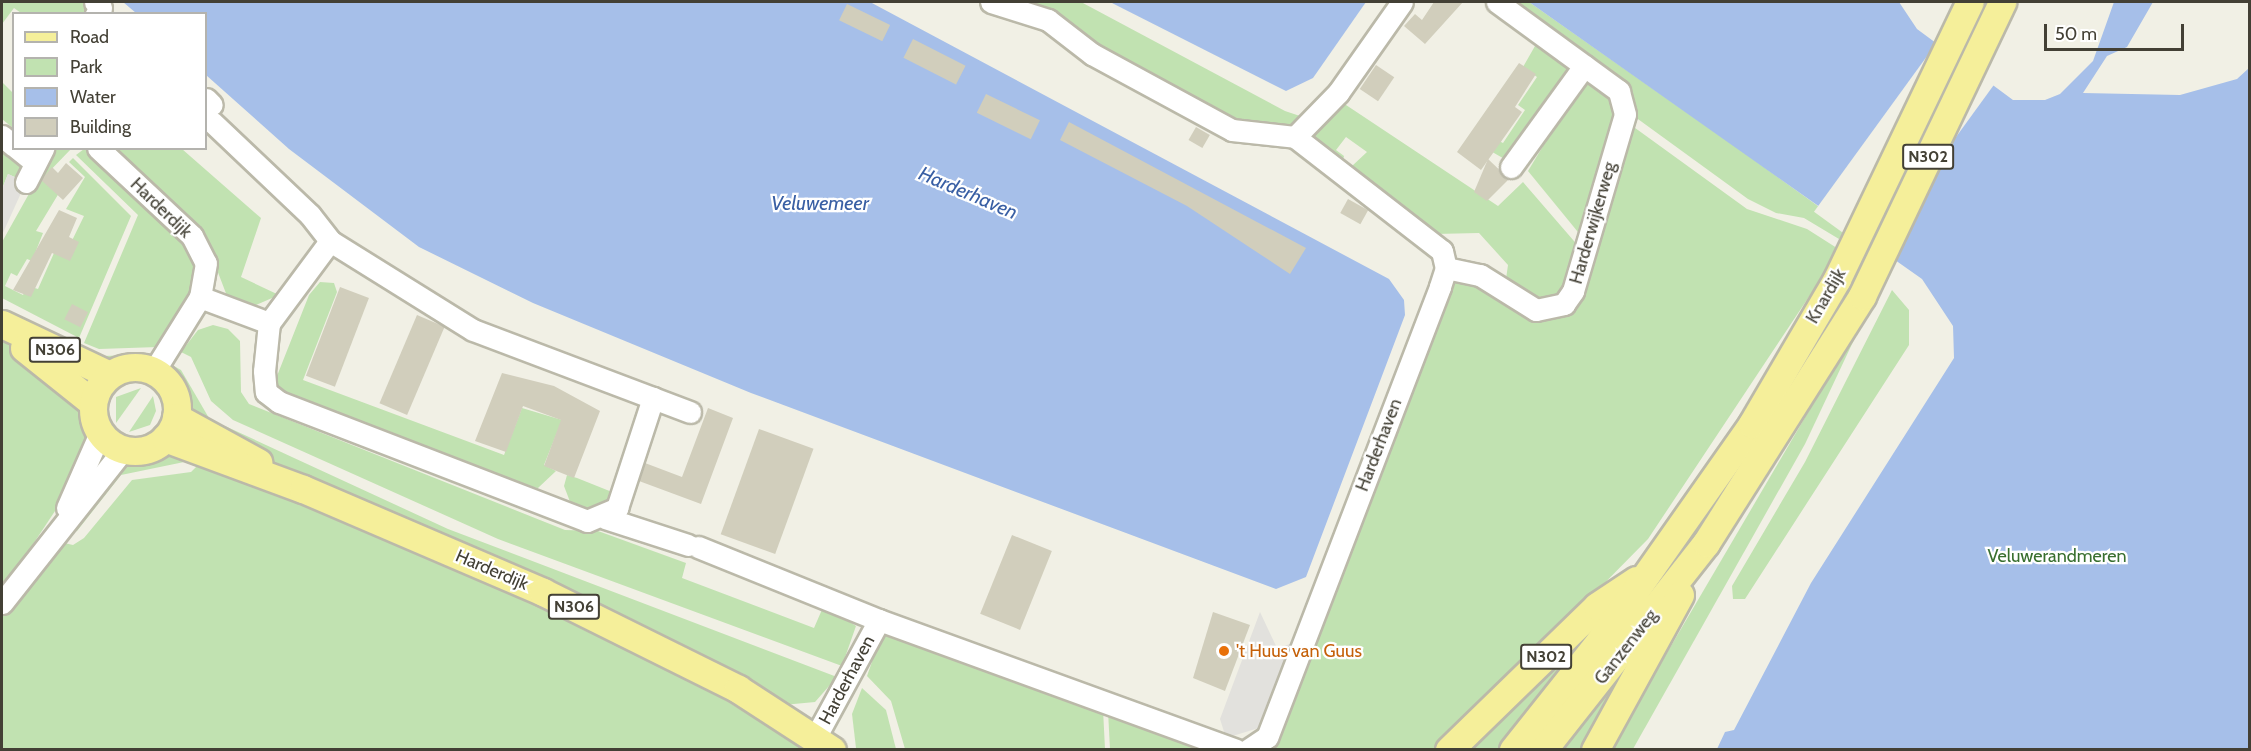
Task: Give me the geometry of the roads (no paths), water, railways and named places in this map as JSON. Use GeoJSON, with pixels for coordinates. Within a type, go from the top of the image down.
{"type":"FeatureCollection","features":[{"type":"Feature","properties":{"kind":"main road","name":"Knardijk"},"geometry":{"type":"LineString","coordinates":[[1649,571],[1752,423],[1837,279],[1970,2]]}},
{"type":"Feature","properties":{"kind":"main road","name":"Knardijk"},"geometry":{"type":"LineString","coordinates":[[1706,543],[1862,296],[1998,10]]}},
{"type":"Feature","properties":{"kind":"main road","name":"N306"},"geometry":{"type":"LineString","coordinates":[[2,324],[110,375]]}},
{"type":"Feature","properties":{"kind":"main road","name":"N306"},"geometry":{"type":"LineString","coordinates":[[2,332],[93,403]]}},
{"type":"Feature","properties":{"kind":"main road"},"geometry":{"type":"LineString","coordinates":[[131,367],[154,371],[173,390],[171,428],[151,448],[123,450],[100,433],[93,403],[110,375],[131,367]]}},
{"type":"Feature","properties":{"kind":"main road","name":"Harderdijk"},"geometry":{"type":"LineString","coordinates":[[171,428],[628,633],[738,689],[824,744]]}},
{"type":"Feature","properties":{"kind":"main road","name":"N302"},"geometry":{"type":"LineString","coordinates":[[1595,750],[1657,643],[1706,543]]}},
{"type":"Feature","properties":{"kind":"main road","name":"Ganzenweg"},"geometry":{"type":"LineString","coordinates":[[1543,750],[1706,543]]}},
{"type":"Feature","properties":{"kind":"main road","name":"N302"},"geometry":{"type":"LineString","coordinates":[[1449,750],[1597,606],[1649,571]]}},
{"type":"Feature","properties":{"kind":"main road","name":"Ganzenweg"},"geometry":{"type":"LineString","coordinates":[[1513,750],[1649,571]]}},
{"type":"Feature","properties":{"kind":"street"},"geometry":{"type":"LineString","coordinates":[[992,2],[1048,20],[1092,54],[1232,130],[1295,137],[1428,236],[1442,251],[1446,268]]}},
{"type":"Feature","properties":{"kind":"street"},"geometry":{"type":"LineString","coordinates":[[1295,137],[1338,93],[1402,2]]}},
{"type":"Feature","properties":{"kind":"street","name":"Harderwijkerweg"},"geometry":{"type":"LineString","coordinates":[[1446,268],[1480,275],[1536,310],[1557,309],[1570,298],[1624,114],[1619,91],[1497,2]]}},
{"type":"Feature","properties":{"kind":"street"},"geometry":{"type":"LineString","coordinates":[[1511,167],[1584,66]]}},
{"type":"Feature","properties":{"kind":"street"},"geometry":{"type":"LineString","coordinates":[[210,109],[310,215],[330,241],[473,330],[690,412]]}},
{"type":"Feature","properties":{"kind":"street"},"geometry":{"type":"LineString","coordinates":[[24,150],[39,155],[26,182]]}},
{"type":"Feature","properties":{"kind":"street","name":"Harderdijk"},"geometry":{"type":"LineString","coordinates":[[100,150],[192,236],[206,263],[200,297],[154,371]]}},
{"type":"Feature","properties":{"kind":"street"},"geometry":{"type":"LineString","coordinates":[[200,297],[269,323],[330,241]]}},
{"type":"Feature","properties":{"kind":"street","name":"Harderhaven"},"geometry":{"type":"LineString","coordinates":[[1248,750],[1267,737],[1446,268]]}},
{"type":"Feature","properties":{"kind":"street","name":"Harderhaven"},"geometry":{"type":"LineString","coordinates":[[269,323],[264,371],[267,392],[279,402],[587,521],[605,518],[693,546],[826,596],[879,620],[1236,750]]}},
{"type":"Feature","properties":{"kind":"street"},"geometry":{"type":"LineString","coordinates":[[605,518],[617,508],[654,398]]}},
{"type":"Feature","properties":{"kind":"street"},"geometry":{"type":"LineString","coordinates":[[56,533],[100,433]]}},
{"type":"Feature","properties":{"kind":"street"},"geometry":{"type":"LineString","coordinates":[[2,603],[123,450]]}},
{"type":"Feature","properties":{"kind":"street","name":"Harderhaven"},"geometry":{"type":"LineString","coordinates":[[824,744],[879,620]]}},
{"type":"Feature","properties":{"kind":"water","name":"Veluwemeer"},"geometry":{"type":"Polygon","coordinates":[[[123,2],[870,2],[1389,279],[1404,300],[1405,315],[1306,577],[1276,589],[751,393],[533,303],[419,247],[289,149],[207,76],[207,12],[135,12],[123,2]]]}},
{"type":"Feature","properties":{"kind":"water"},"geometry":{"type":"Polygon","coordinates":[[[1110,2],[1366,2],[1313,78],[1286,91],[1110,2]]]}},
{"type":"Feature","properties":{"kind":"water","name":"Veluwerandmeren"},"geometry":{"type":"Polygon","coordinates":[[[1529,2],[1899,2],[1917,29],[2013,100],[2045,100],[2060,94],[2093,61],[2114,2],[2153,2],[2127,47],[2107,56],[2083,93],[2180,95],[2237,79],[2249,68],[2249,749],[1717,749],[1725,732],[1734,730],[1811,583],[1954,358],[1953,326],[1922,279],[1529,2]]]}},
{"type":"Feature","properties":{"kind":"place","name":"'t Huus van Guus"},"geometry":{"type":"Point","coordinates":[1224,651]}}]}
